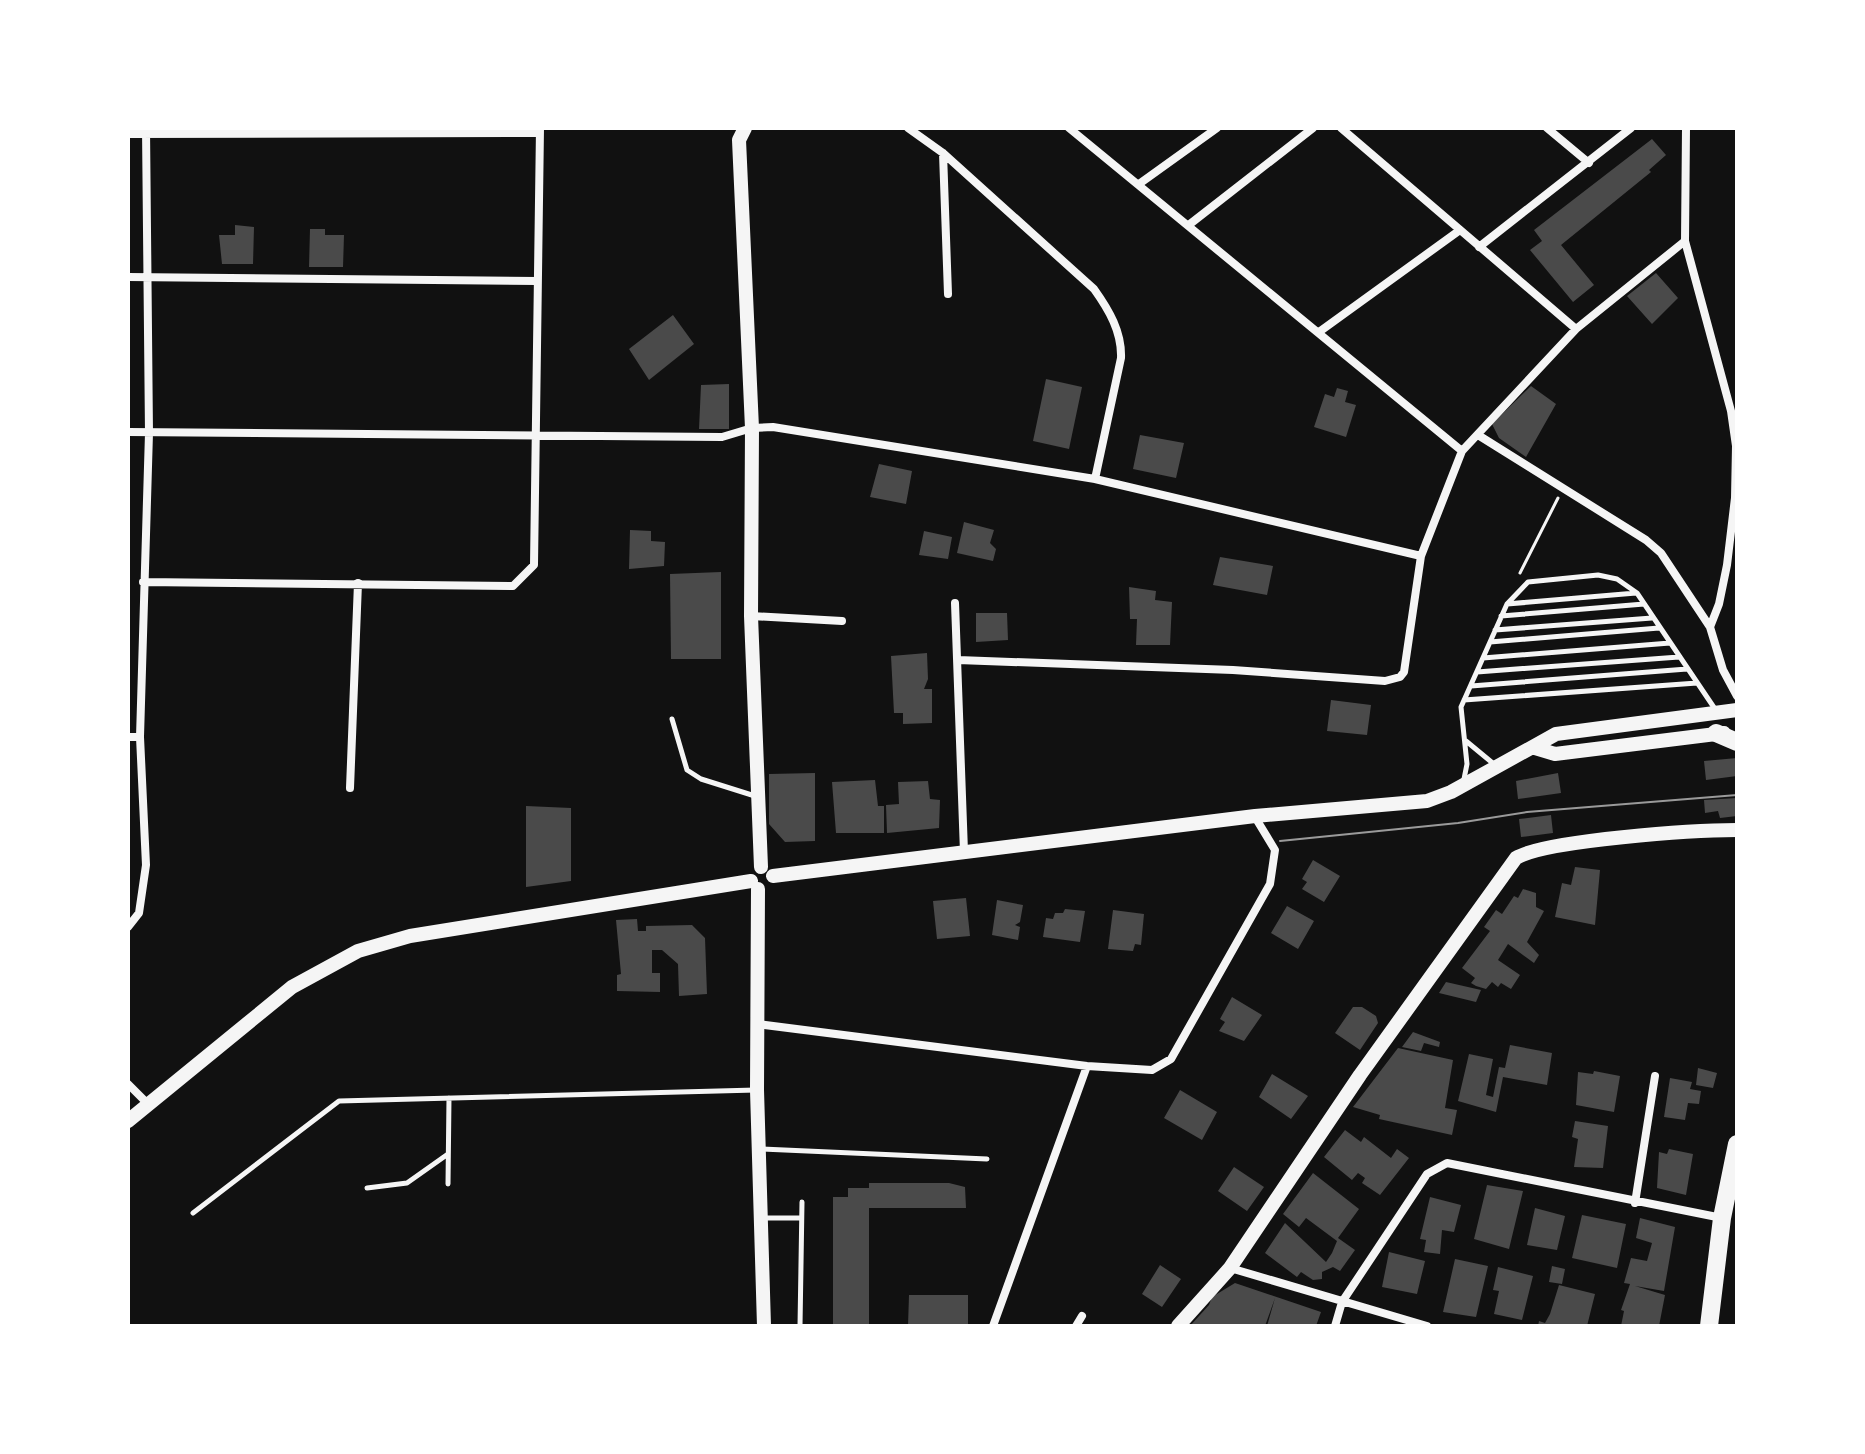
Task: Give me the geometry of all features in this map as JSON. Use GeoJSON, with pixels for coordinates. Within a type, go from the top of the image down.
{"type":"FeatureCollection","features":[{"type":"Feature","properties":{"kind":"main road"},"geometry":{"type":"LineString","coordinates":[[1716,733],[1737,742]]}},
{"type":"Feature","properties":{"kind":"main road"},"geometry":{"type":"LineString","coordinates":[[1709,1326],[1722,1218],[1737,1144]]}},
{"type":"Feature","properties":{"kind":"street"},"geometry":{"type":"LineString","coordinates":[[908,128],[943,153],[1094,289],[1108,308],[1122,343],[1121,358],[1095,479]]}},
{"type":"Feature","properties":{"kind":"street"},"geometry":{"type":"LineString","coordinates":[[1069,128],[1190,224],[1462,451]]}},
{"type":"Feature","properties":{"kind":"street"},"geometry":{"type":"LineString","coordinates":[[1139,184],[1217,128]]}},
{"type":"Feature","properties":{"kind":"street"},"geometry":{"type":"LineString","coordinates":[[1190,224],[1313,128]]}},
{"type":"Feature","properties":{"kind":"street"},"geometry":{"type":"LineString","coordinates":[[1341,128],[1576,329]]}},
{"type":"Feature","properties":{"kind":"street"},"geometry":{"type":"LineString","coordinates":[[1547,128],[1589,163]]}},
{"type":"Feature","properties":{"kind":"street"},"geometry":{"type":"LineString","coordinates":[[1479,247],[1631,128]]}},
{"type":"Feature","properties":{"kind":"street"},"geometry":{"type":"LineString","coordinates":[[1686,128],[1685,241],[1731,411],[1736,446],[1735,498],[1727,565],[1710,627]]}},
{"type":"Feature","properties":{"kind":"street"},"geometry":{"type":"LineString","coordinates":[[128,927],[139,913],[146,865],[140,737],[149,433],[146,131]]}},
{"type":"Feature","properties":{"kind":"street"},"geometry":{"type":"LineString","coordinates":[[128,134],[146,131],[540,131],[534,565],[513,586],[143,582]]}},
{"type":"Feature","properties":{"kind":"street"},"geometry":{"type":"LineString","coordinates":[[128,1121],[292,987],[358,951],[410,936],[754,885],[769,887],[756,797],[751,616],[752,428],[739,132]]}},
{"type":"Feature","properties":{"kind":"street"},"geometry":{"type":"LineString","coordinates":[[943,153],[948,294]]}},
{"type":"Feature","properties":{"kind":"street"},"geometry":{"type":"LineString","coordinates":[[1319,332],[1460,230]]}},
{"type":"Feature","properties":{"kind":"street"},"geometry":{"type":"LineString","coordinates":[[958,660],[1233,670],[1385,681],[1400,677],[1404,672],[1421,556],[1462,451],[1576,329],[1685,241]]}},
{"type":"Feature","properties":{"kind":"street"},"geometry":{"type":"LineString","coordinates":[[128,277],[537,281]]}},
{"type":"Feature","properties":{"kind":"street"},"geometry":{"type":"LineString","coordinates":[[128,432],[722,437],[752,428],[773,427],[1095,479],[1421,556]]}},
{"type":"Feature","properties":{"kind":"street"},"geometry":{"type":"LineString","coordinates":[[1478,435],[1633,530],[1661,553],[1710,627],[1723,670],[1737,696]]}},
{"type":"Feature","properties":{"kind":"street"},"geometry":{"type":"LineString","coordinates":[[350,788],[358,583]]}},
{"type":"Feature","properties":{"kind":"street"},"geometry":{"type":"LineString","coordinates":[[955,603],[964,852]]}},
{"type":"Feature","properties":{"kind":"street"},"geometry":{"type":"LineString","coordinates":[[751,616],[842,621]]}},
{"type":"Feature","properties":{"kind":"street"},"geometry":{"type":"LineString","coordinates":[[767,872],[964,852],[1255,816],[1427,801],[1498,768],[1556,734],[1737,710]]}},
{"type":"Feature","properties":{"kind":"street"},"geometry":{"type":"LineString","coordinates":[[1535,748],[1555,754],[1737,732]]}},
{"type":"Feature","properties":{"kind":"street"},"geometry":{"type":"LineString","coordinates":[[128,737],[140,737]]}},
{"type":"Feature","properties":{"kind":"street"},"geometry":{"type":"LineString","coordinates":[[757,1024],[1087,1066],[1152,1070],[1171,1059],[1270,884],[1275,850],[1255,816]]}},
{"type":"Feature","properties":{"kind":"street"},"geometry":{"type":"LineString","coordinates":[[1178,1326],[1230,1268],[1360,1075],[1516,858],[1550,848],[1685,832],[1737,830]]}},
{"type":"Feature","properties":{"kind":"street"},"geometry":{"type":"LineString","coordinates":[[754,885],[764,1326]]}},
{"type":"Feature","properties":{"kind":"street"},"geometry":{"type":"LineString","coordinates":[[993,1326],[1087,1066]]}},
{"type":"Feature","properties":{"kind":"street"},"geometry":{"type":"LineString","coordinates":[[1635,1203],[1655,1076]]}},
{"type":"Feature","properties":{"kind":"street"},"geometry":{"type":"LineString","coordinates":[[128,1084],[148,1104]]}},
{"type":"Feature","properties":{"kind":"street"},"geometry":{"type":"LineString","coordinates":[[1335,1326],[1342,1302],[1435,1167],[1447,1163],[1722,1218]]}},
{"type":"Feature","properties":{"kind":"street"},"geometry":{"type":"LineString","coordinates":[[1230,1268],[1427,1326]]}},
{"type":"Feature","properties":{"kind":"street"},"geometry":{"type":"LineString","coordinates":[[1076,1326],[1082,1316]]}},
{"type":"Feature","properties":{"kind":"lane"},"geometry":{"type":"LineString","coordinates":[[1463,786],[1467,764],[1461,707],[1507,604],[1528,582],[1598,575],[1617,579],[1637,593],[1718,713]]}},
{"type":"Feature","properties":{"kind":"lane"},"geometry":{"type":"LineString","coordinates":[[1507,604],[1637,593]]}},
{"type":"Feature","properties":{"kind":"lane"},"geometry":{"type":"LineString","coordinates":[[1501,616],[1644,604]]}},
{"type":"Feature","properties":{"kind":"lane"},"geometry":{"type":"LineString","coordinates":[[1495,630],[1653,618]]}},
{"type":"Feature","properties":{"kind":"lane"},"geometry":{"type":"LineString","coordinates":[[1490,642],[1660,628]]}},
{"type":"Feature","properties":{"kind":"lane"},"geometry":{"type":"LineString","coordinates":[[1483,658],[1671,643]]}},
{"type":"Feature","properties":{"kind":"lane"},"geometry":{"type":"LineString","coordinates":[[1477,672],[1680,656]]}},
{"type":"Feature","properties":{"kind":"lane"},"geometry":{"type":"LineString","coordinates":[[1471,686],[1688,669]]}},
{"type":"Feature","properties":{"kind":"lane"},"geometry":{"type":"LineString","coordinates":[[1464,700],[1698,683]]}},
{"type":"Feature","properties":{"kind":"lane"},"geometry":{"type":"LineString","coordinates":[[672,719],[687,770],[701,779],[756,797]]}},
{"type":"Feature","properties":{"kind":"lane"},"geometry":{"type":"LineString","coordinates":[[1465,740],[1498,768]]}},
{"type":"Feature","properties":{"kind":"lane"},"geometry":{"type":"LineString","coordinates":[[193,1213],[339,1101],[757,1090]]}},
{"type":"Feature","properties":{"kind":"lane"},"geometry":{"type":"LineString","coordinates":[[448,1184],[449,1098]]}},
{"type":"Feature","properties":{"kind":"lane"},"geometry":{"type":"LineString","coordinates":[[759,1149],[987,1159]]}},
{"type":"Feature","properties":{"kind":"lane"},"geometry":{"type":"LineString","coordinates":[[367,1188],[407,1183],[448,1154]]}},
{"type":"Feature","properties":{"kind":"lane"},"geometry":{"type":"LineString","coordinates":[[800,1326],[802,1202]]}},
{"type":"Feature","properties":{"kind":"lane"},"geometry":{"type":"LineString","coordinates":[[761,1218],[800,1218]]}},
{"type":"Feature","properties":{"kind":"path"},"geometry":{"type":"LineString","coordinates":[[1528,582],[1520,574],[1563,489]]}},
{"type":"Feature","properties":{"kind":"building"},"geometry":{"type":"Polygon","coordinates":[[[1652,139],[1666,155],[1649,170],[1651,172],[1561,245],[1594,285],[1573,302],[1530,250],[1542,241],[1534,230],[1652,139]]]}},
{"type":"Feature","properties":{"kind":"building"},"geometry":{"type":"Polygon","coordinates":[[[235,225],[254,227],[253,264],[222,264],[219,235],[235,235],[235,225]]]}},
{"type":"Feature","properties":{"kind":"building"},"geometry":{"type":"Polygon","coordinates":[[[310,229],[325,229],[325,235],[344,235],[343,267],[309,267],[310,229]]]}},
{"type":"Feature","properties":{"kind":"building"},"geometry":{"type":"Polygon","coordinates":[[[1656,273],[1678,298],[1652,324],[1627,296],[1656,273]]]}},
{"type":"Feature","properties":{"kind":"building"},"geometry":{"type":"Polygon","coordinates":[[[673,315],[694,344],[649,380],[629,349],[673,315]]]}},
{"type":"Feature","properties":{"kind":"building"},"geometry":{"type":"Polygon","coordinates":[[[1046,379],[1082,387],[1069,449],[1033,441],[1046,379]]]}},
{"type":"Feature","properties":{"kind":"building"},"geometry":{"type":"Polygon","coordinates":[[[729,384],[729,429],[699,429],[701,385],[729,384]]]}},
{"type":"Feature","properties":{"kind":"building"},"geometry":{"type":"Polygon","coordinates":[[[1531,386],[1556,404],[1526,457],[1499,438],[1492,424],[1531,386]]]}},
{"type":"Feature","properties":{"kind":"building"},"geometry":{"type":"Polygon","coordinates":[[[1337,388],[1348,391],[1345,402],[1356,405],[1346,437],[1314,427],[1325,394],[1334,397],[1337,388]]]}},
{"type":"Feature","properties":{"kind":"building"},"geometry":{"type":"Polygon","coordinates":[[[1140,435],[1184,443],[1176,478],[1133,469],[1140,435]]]}},
{"type":"Feature","properties":{"kind":"building"},"geometry":{"type":"Polygon","coordinates":[[[879,464],[912,471],[906,504],[870,497],[879,464]]]}},
{"type":"Feature","properties":{"kind":"building"},"geometry":{"type":"Polygon","coordinates":[[[964,522],[994,530],[990,543],[996,549],[993,561],[957,553],[964,522]]]}},
{"type":"Feature","properties":{"kind":"building"},"geometry":{"type":"Polygon","coordinates":[[[630,530],[651,531],[651,541],[665,542],[664,566],[629,569],[630,530]]]}},
{"type":"Feature","properties":{"kind":"building"},"geometry":{"type":"Polygon","coordinates":[[[924,531],[952,537],[948,559],[919,555],[924,531]]]}},
{"type":"Feature","properties":{"kind":"building"},"geometry":{"type":"Polygon","coordinates":[[[1220,557],[1273,566],[1267,595],[1213,585],[1220,557]]]}},
{"type":"Feature","properties":{"kind":"building"},"geometry":{"type":"Polygon","coordinates":[[[721,572],[721,659],[671,659],[670,574],[721,572]]]}},
{"type":"Feature","properties":{"kind":"building"},"geometry":{"type":"Polygon","coordinates":[[[1129,587],[1156,591],[1155,600],[1172,602],[1170,645],[1136,645],[1137,619],[1130,619],[1129,587]]]}},
{"type":"Feature","properties":{"kind":"building"},"geometry":{"type":"Polygon","coordinates":[[[976,613],[1007,613],[1008,640],[976,642],[976,613]]]}},
{"type":"Feature","properties":{"kind":"building"},"geometry":{"type":"Polygon","coordinates":[[[927,653],[928,679],[924,689],[932,689],[932,723],[903,724],[903,713],[894,713],[891,656],[927,653]]]}},
{"type":"Feature","properties":{"kind":"building"},"geometry":{"type":"Polygon","coordinates":[[[1331,700],[1371,705],[1367,735],[1327,731],[1331,700]]]}},
{"type":"Feature","properties":{"kind":"building"},"geometry":{"type":"Polygon","coordinates":[[[1737,758],[1737,776],[1706,780],[1704,761],[1737,758]]]}},
{"type":"Feature","properties":{"kind":"building"},"geometry":{"type":"Polygon","coordinates":[[[815,773],[815,841],[785,842],[769,824],[769,774],[815,773]]]}},
{"type":"Feature","properties":{"kind":"building"},"geometry":{"type":"Polygon","coordinates":[[[1558,773],[1561,793],[1518,799],[1516,781],[1558,773]]]}},
{"type":"Feature","properties":{"kind":"building"},"geometry":{"type":"Polygon","coordinates":[[[875,780],[878,806],[884,806],[884,833],[836,833],[832,782],[875,780]]]}},
{"type":"Feature","properties":{"kind":"building"},"geometry":{"type":"Polygon","coordinates":[[[928,781],[930,799],[940,800],[939,828],[887,833],[886,805],[899,804],[898,782],[928,781]]]}},
{"type":"Feature","properties":{"kind":"building"},"geometry":{"type":"Polygon","coordinates":[[[1737,798],[1737,816],[1720,818],[1718,811],[1705,813],[1704,800],[1737,798]]]}},
{"type":"Feature","properties":{"kind":"building"},"geometry":{"type":"Polygon","coordinates":[[[526,806],[571,808],[571,881],[526,887],[526,806]]]}},
{"type":"Feature","properties":{"kind":"building"},"geometry":{"type":"Polygon","coordinates":[[[1551,815],[1553,833],[1521,837],[1519,819],[1551,815]]]}},
{"type":"Feature","properties":{"kind":"building"},"geometry":{"type":"Polygon","coordinates":[[[1313,860],[1340,876],[1324,902],[1302,889],[1307,882],[1302,879],[1313,860]]]}},
{"type":"Feature","properties":{"kind":"building"},"geometry":{"type":"Polygon","coordinates":[[[1575,867],[1600,870],[1595,925],[1555,917],[1562,883],[1571,885],[1575,867]]]}},
{"type":"Feature","properties":{"kind":"building"},"geometry":{"type":"Polygon","coordinates":[[[1523,889],[1536,893],[1536,907],[1544,911],[1527,942],[1539,955],[1534,963],[1508,944],[1498,960],[1520,975],[1511,989],[1501,983],[1498,987],[1492,982],[1486,989],[1476,986],[1471,983],[1475,978],[1462,968],[1490,931],[1484,927],[1496,910],[1502,914],[1523,889]]]}},
{"type":"Feature","properties":{"kind":"building"},"geometry":{"type":"Polygon","coordinates":[[[966,898],[970,936],[937,939],[933,901],[966,898]]]}},
{"type":"Feature","properties":{"kind":"building"},"geometry":{"type":"Polygon","coordinates":[[[997,900],[1023,905],[1020,922],[1015,925],[1020,927],[1018,940],[992,935],[997,900]]]}},
{"type":"Feature","properties":{"kind":"building"},"geometry":{"type":"Polygon","coordinates":[[[1287,906],[1314,921],[1298,949],[1271,933],[1287,906]]]}},
{"type":"Feature","properties":{"kind":"building"},"geometry":{"type":"Polygon","coordinates":[[[1065,909],[1085,911],[1080,942],[1043,937],[1046,918],[1053,919],[1055,913],[1063,913],[1065,909]]]}},
{"type":"Feature","properties":{"kind":"building"},"geometry":{"type":"Polygon","coordinates":[[[1113,910],[1144,914],[1141,945],[1135,944],[1133,951],[1108,949],[1113,910]]]}},
{"type":"Feature","properties":{"kind":"building"},"geometry":{"type":"Polygon","coordinates":[[[637,919],[638,931],[646,931],[646,926],[692,925],[705,938],[707,994],[679,996],[678,964],[662,950],[652,950],[652,973],[660,973],[660,992],[617,991],[617,975],[621,974],[616,920],[637,919]]]}},
{"type":"Feature","properties":{"kind":"building"},"geometry":{"type":"Polygon","coordinates":[[[1446,982],[1481,990],[1476,1002],[1439,993],[1446,982]]]}},
{"type":"Feature","properties":{"kind":"building"},"geometry":{"type":"Polygon","coordinates":[[[1232,997],[1262,1015],[1244,1041],[1219,1031],[1225,1022],[1220,1019],[1232,997]]]}},
{"type":"Feature","properties":{"kind":"building"},"geometry":{"type":"Polygon","coordinates":[[[1353,1007],[1362,1007],[1376,1016],[1378,1023],[1360,1050],[1335,1033],[1353,1007]]]}},
{"type":"Feature","properties":{"kind":"building"},"geometry":{"type":"Polygon","coordinates":[[[1413,1032],[1440,1042],[1439,1047],[1424,1043],[1421,1051],[1402,1047],[1413,1032]]]}},
{"type":"Feature","properties":{"kind":"building"},"geometry":{"type":"Polygon","coordinates":[[[1510,1045],[1552,1053],[1547,1085],[1503,1077],[1496,1112],[1458,1101],[1469,1054],[1493,1059],[1486,1095],[1493,1097],[1499,1067],[1505,1068],[1510,1045]]]}},
{"type":"Feature","properties":{"kind":"building"},"geometry":{"type":"Polygon","coordinates":[[[1398,1048],[1453,1060],[1445,1108],[1457,1110],[1452,1135],[1379,1119],[1380,1115],[1353,1107],[1398,1048]]]}},
{"type":"Feature","properties":{"kind":"building"},"geometry":{"type":"Polygon","coordinates":[[[1698,1068],[1717,1073],[1713,1088],[1696,1085],[1698,1068]]]}},
{"type":"Feature","properties":{"kind":"building"},"geometry":{"type":"Polygon","coordinates":[[[1594,1071],[1620,1076],[1614,1112],[1576,1105],[1578,1072],[1593,1074],[1594,1071]]]}},
{"type":"Feature","properties":{"kind":"building"},"geometry":{"type":"Polygon","coordinates":[[[1272,1074],[1308,1096],[1291,1119],[1259,1097],[1272,1074]]]}},
{"type":"Feature","properties":{"kind":"building"},"geometry":{"type":"Polygon","coordinates":[[[1670,1078],[1692,1082],[1690,1089],[1701,1091],[1699,1104],[1688,1103],[1685,1120],[1664,1117],[1670,1078]]]}},
{"type":"Feature","properties":{"kind":"building"},"geometry":{"type":"Polygon","coordinates":[[[1180,1090],[1217,1112],[1202,1140],[1164,1118],[1180,1090]]]}},
{"type":"Feature","properties":{"kind":"building"},"geometry":{"type":"Polygon","coordinates":[[[1575,1121],[1608,1126],[1603,1168],[1574,1167],[1578,1139],[1572,1137],[1575,1121]]]}},
{"type":"Feature","properties":{"kind":"building"},"geometry":{"type":"Polygon","coordinates":[[[1345,1130],[1361,1142],[1364,1137],[1391,1158],[1397,1149],[1409,1158],[1380,1195],[1362,1183],[1365,1178],[1358,1173],[1352,1180],[1324,1157],[1345,1130]]]}},
{"type":"Feature","properties":{"kind":"building"},"geometry":{"type":"Polygon","coordinates":[[[1669,1149],[1693,1154],[1686,1195],[1657,1188],[1659,1152],[1667,1154],[1669,1149]]]}},
{"type":"Feature","properties":{"kind":"building"},"geometry":{"type":"Polygon","coordinates":[[[1234,1167],[1264,1187],[1247,1211],[1218,1191],[1234,1167]]]}},
{"type":"Feature","properties":{"kind":"building"},"geometry":{"type":"Polygon","coordinates":[[[1313,1173],[1359,1209],[1338,1238],[1355,1250],[1340,1271],[1333,1267],[1322,1272],[1322,1279],[1313,1280],[1301,1272],[1297,1277],[1265,1253],[1285,1223],[1326,1262],[1332,1253],[1337,1241],[1306,1218],[1299,1227],[1283,1214],[1313,1173]]]}},
{"type":"Feature","properties":{"kind":"building"},"geometry":{"type":"Polygon","coordinates":[[[869,1183],[949,1183],[965,1187],[966,1208],[869,1208],[869,1326],[833,1326],[833,1197],[848,1197],[848,1188],[869,1188],[869,1183]]]}},
{"type":"Feature","properties":{"kind":"building"},"geometry":{"type":"Polygon","coordinates":[[[1487,1185],[1523,1191],[1509,1249],[1474,1239],[1487,1185]]]}},
{"type":"Feature","properties":{"kind":"building"},"geometry":{"type":"Polygon","coordinates":[[[1430,1197],[1461,1205],[1454,1232],[1442,1230],[1440,1254],[1424,1252],[1426,1240],[1420,1239],[1430,1197]]]}},
{"type":"Feature","properties":{"kind":"building"},"geometry":{"type":"Polygon","coordinates":[[[1535,1208],[1565,1216],[1557,1250],[1527,1245],[1535,1208]]]}},
{"type":"Feature","properties":{"kind":"building"},"geometry":{"type":"Polygon","coordinates":[[[1582,1215],[1626,1224],[1617,1268],[1572,1258],[1582,1215]]]}},
{"type":"Feature","properties":{"kind":"building"},"geometry":{"type":"Polygon","coordinates":[[[1640,1218],[1675,1227],[1664,1291],[1635,1286],[1665,1295],[1659,1326],[1621,1326],[1624,1311],[1621,1310],[1630,1284],[1624,1283],[1631,1258],[1647,1261],[1652,1243],[1636,1238],[1640,1218]]]}},
{"type":"Feature","properties":{"kind":"building"},"geometry":{"type":"Polygon","coordinates":[[[1389,1252],[1425,1261],[1417,1294],[1382,1287],[1389,1252]]]}},
{"type":"Feature","properties":{"kind":"building"},"geometry":{"type":"Polygon","coordinates":[[[1455,1259],[1488,1266],[1476,1317],[1443,1312],[1455,1259]]]}},
{"type":"Feature","properties":{"kind":"building"},"geometry":{"type":"Polygon","coordinates":[[[1160,1265],[1181,1279],[1162,1307],[1142,1294],[1160,1265]]]}},
{"type":"Feature","properties":{"kind":"building"},"geometry":{"type":"Polygon","coordinates":[[[1552,1266],[1565,1269],[1562,1284],[1549,1282],[1552,1266]]]}},
{"type":"Feature","properties":{"kind":"building"},"geometry":{"type":"Polygon","coordinates":[[[1498,1267],[1533,1276],[1522,1320],[1494,1314],[1499,1291],[1493,1290],[1498,1267]]]}},
{"type":"Feature","properties":{"kind":"building"},"geometry":{"type":"Polygon","coordinates":[[[1235,1283],[1321,1312],[1316,1326],[1267,1326],[1275,1298],[1265,1326],[1190,1326],[1209,1305],[1212,1297],[1235,1283]]]}},
{"type":"Feature","properties":{"kind":"building"},"geometry":{"type":"Polygon","coordinates":[[[1559,1285],[1595,1294],[1587,1326],[1538,1326],[1539,1321],[1545,1323],[1550,1314],[1559,1285]]]}},
{"type":"Feature","properties":{"kind":"building"},"geometry":{"type":"Polygon","coordinates":[[[909,1295],[968,1295],[968,1326],[908,1326],[909,1295]]]}},
{"type":"Feature","properties":{"kind":"tram line"},"geometry":{"type":"LineString","coordinates":[[1280,841],[1458,823],[1527,812],[1737,795]]}}]}
